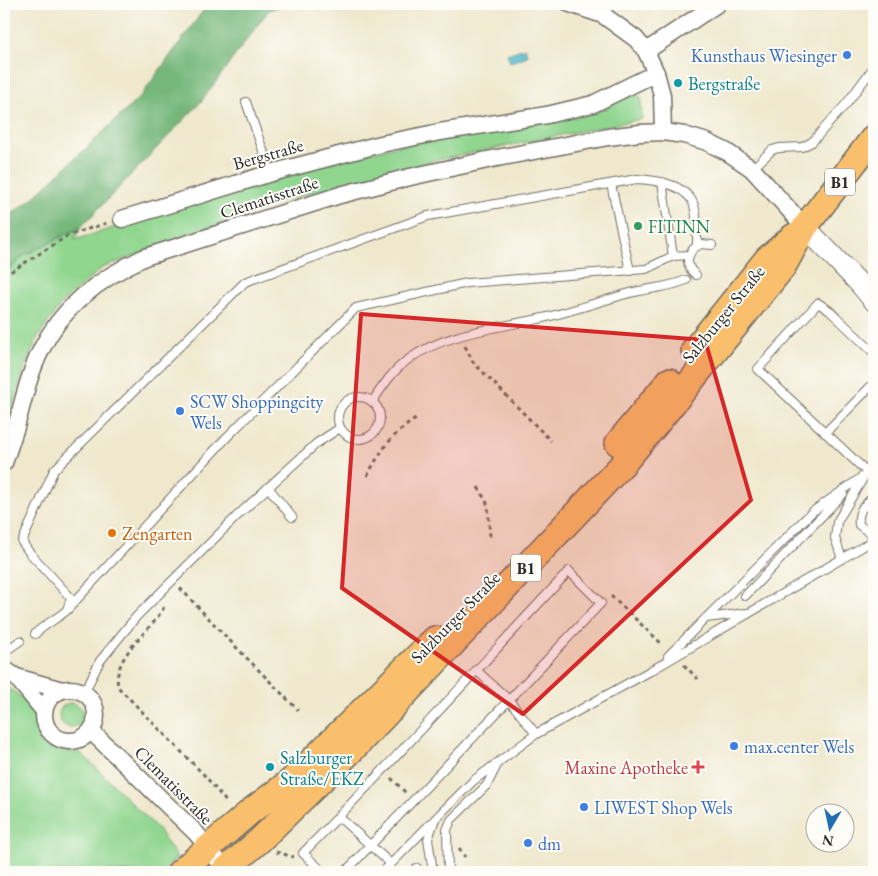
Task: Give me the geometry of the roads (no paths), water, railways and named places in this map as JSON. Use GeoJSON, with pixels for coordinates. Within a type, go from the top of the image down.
{"type":"FeatureCollection","features":[{"type":"Feature","properties":{"kind":"main road","name":"Salzburger Straße"},"geometry":{"type":"LineString","coordinates":[[226,872],[356,746],[622,465],[783,267],[806,226],[874,137]]}},
{"type":"Feature","properties":{"kind":"main road","name":"Salzburger Straße"},"geometry":{"type":"LineString","coordinates":[[180,872],[290,780],[426,648],[542,527],[626,435],[767,259],[806,226]]}},
{"type":"Feature","properties":{"kind":"street"},"geometry":{"type":"LineString","coordinates":[[570,4],[607,10],[646,51],[656,73],[662,95],[663,132]]}},
{"type":"Feature","properties":{"kind":"street"},"geometry":{"type":"LineString","coordinates":[[646,51],[717,4]]}},
{"type":"Feature","properties":{"kind":"street","name":"Bergstraße"},"geometry":{"type":"LineString","coordinates":[[122,219],[271,173],[381,144],[593,104],[656,73]]}},
{"type":"Feature","properties":{"kind":"street","name":"Clematisstraße"},"geometry":{"type":"LineString","coordinates":[[4,463],[16,429],[30,377],[41,349],[76,301],[99,282],[121,268],[145,257],[340,195],[492,159],[608,137],[663,132],[684,135],[707,142],[727,152],[752,169],[806,226]]}},
{"type":"Feature","properties":{"kind":"street"},"geometry":{"type":"LineString","coordinates":[[806,226],[874,301]]}},
{"type":"Feature","properties":{"kind":"street"},"geometry":{"type":"LineString","coordinates":[[10,673],[62,690],[73,689],[84,693],[92,700],[96,710],[96,721],[91,731],[82,738],[70,741],[59,738],[51,733],[46,725],[44,712],[47,702],[53,695],[62,690]]}},
{"type":"Feature","properties":{"kind":"street"},"geometry":{"type":"LineString","coordinates":[[10,673],[44,712]]}},
{"type":"Feature","properties":{"kind":"street","name":"Clematisstraße"},"geometry":{"type":"LineString","coordinates":[[91,731],[196,834],[226,872]]}},
{"type":"Feature","properties":{"kind":"lane"},"geometry":{"type":"LineString","coordinates":[[752,169],[772,150],[802,147],[812,142],[847,103],[874,67]]}},
{"type":"Feature","properties":{"kind":"lane"},"geometry":{"type":"LineString","coordinates":[[246,102],[271,173]]}},
{"type":"Feature","properties":{"kind":"lane"},"geometry":{"type":"LineString","coordinates":[[68,610],[71,598],[22,542],[54,470],[245,282],[428,216],[637,179],[662,182],[682,190],[692,200],[697,246]]}},
{"type":"Feature","properties":{"kind":"lane"},"geometry":{"type":"LineString","coordinates":[[662,182],[673,256]]}},
{"type":"Feature","properties":{"kind":"lane"},"geometry":{"type":"LineString","coordinates":[[611,184],[630,271]]}},
{"type":"Feature","properties":{"kind":"lane"},"geometry":{"type":"LineString","coordinates":[[696,275],[689,266],[691,250],[697,246],[712,245]]}},
{"type":"Feature","properties":{"kind":"lane"},"geometry":{"type":"LineString","coordinates":[[35,634],[42,626],[57,619],[68,610],[227,437],[356,308],[468,283],[646,270],[673,256],[689,255]]}},
{"type":"Feature","properties":{"kind":"lane"},"geometry":{"type":"LineString","coordinates":[[372,402],[392,374],[410,358],[436,344],[460,336],[570,311],[631,293],[675,285],[686,280]]}},
{"type":"Feature","properties":{"kind":"lane"},"geometry":{"type":"LineString","coordinates":[[866,473],[758,369],[818,303],[830,311],[874,353]]}},
{"type":"Feature","properties":{"kind":"lane"},"geometry":{"type":"LineString","coordinates":[[825,432],[874,382]]}},
{"type":"Feature","properties":{"kind":"lane"},"geometry":{"type":"LineString","coordinates":[[360,396],[372,402],[379,414],[380,421],[373,433],[362,438],[355,438],[349,436],[340,428],[338,422],[339,409],[348,400],[360,396]]}},
{"type":"Feature","properties":{"kind":"lane"},"geometry":{"type":"LineString","coordinates":[[84,693],[100,661],[136,617],[268,487],[316,443],[340,428]]}},
{"type":"Feature","properties":{"kind":"lane"},"geometry":{"type":"LineString","coordinates":[[673,654],[706,618],[812,512],[853,484],[874,464]]}},
{"type":"Feature","properties":{"kind":"lane"},"geometry":{"type":"LineString","coordinates":[[842,559],[835,538],[837,522],[866,473]]}},
{"type":"Feature","properties":{"kind":"lane"},"geometry":{"type":"LineString","coordinates":[[746,596],[853,484]]}},
{"type":"Feature","properties":{"kind":"lane"},"geometry":{"type":"LineString","coordinates":[[268,487],[292,516]]}},
{"type":"Feature","properties":{"kind":"lane"},"geometry":{"type":"LineString","coordinates":[[874,496],[860,511],[858,516],[859,525],[874,536]]}},
{"type":"Feature","properties":{"kind":"lane"},"geometry":{"type":"LineString","coordinates":[[383,872],[473,781],[536,734],[652,670],[673,654],[874,540]]}},
{"type":"Feature","properties":{"kind":"lane"},"geometry":{"type":"LineString","coordinates":[[323,872],[303,853],[569,571],[602,603],[345,872]]}},
{"type":"Feature","properties":{"kind":"lane"},"geometry":{"type":"LineString","coordinates":[[706,618],[750,612]]}},
{"type":"Feature","properties":{"kind":"lane"},"geometry":{"type":"LineString","coordinates":[[4,652],[20,641]]}},
{"type":"Feature","properties":{"kind":"lane"},"geometry":{"type":"LineString","coordinates":[[476,670],[509,700],[536,734]]}},
{"type":"Feature","properties":{"kind":"lane"},"geometry":{"type":"LineString","coordinates":[[448,872],[447,830],[451,820],[487,785],[498,763]]}},
{"type":"Feature","properties":{"kind":"lane"},"geometry":{"type":"LineString","coordinates":[[339,817],[391,864]]}},
{"type":"Feature","properties":{"kind":"lane"},"geometry":{"type":"LineString","coordinates":[[433,872],[428,839],[435,819]]}},
{"type":"Feature","properties":{"kind":"water"},"geometry":{"type":"Polygon","coordinates":[[[525,48],[528,56],[510,62],[507,54],[525,48]]]}},
{"type":"Feature","properties":{"kind":"place","name":"Kunsthaus Wiesinger"},"geometry":{"type":"Point","coordinates":[847,55]}},
{"type":"Feature","properties":{"kind":"place","name":"Bergstraße"},"geometry":{"type":"Point","coordinates":[678,83]}},
{"type":"Feature","properties":{"kind":"place","name":"FITINN"},"geometry":{"type":"Point","coordinates":[638,226]}},
{"type":"Feature","properties":{"kind":"place","name":"SCW Shoppingcity Wels"},"geometry":{"type":"Point","coordinates":[180,411]}},
{"type":"Feature","properties":{"kind":"place","name":"Zengarten"},"geometry":{"type":"Point","coordinates":[112,533]}},
{"type":"Feature","properties":{"kind":"place","name":"max.center Wels"},"geometry":{"type":"Point","coordinates":[734,746]}},
{"type":"Feature","properties":{"kind":"place","name":"Salzburger Straße/EKZ"},"geometry":{"type":"Point","coordinates":[270,767]}},
{"type":"Feature","properties":{"kind":"place","name":"Maxine Apotheke"},"geometry":{"type":"Point","coordinates":[698,767]}},
{"type":"Feature","properties":{"kind":"place","name":"LIWEST Shop Wels"},"geometry":{"type":"Point","coordinates":[584,807]}},
{"type":"Feature","properties":{"kind":"place","name":"dm"},"geometry":{"type":"Point","coordinates":[528,843]}}]}
